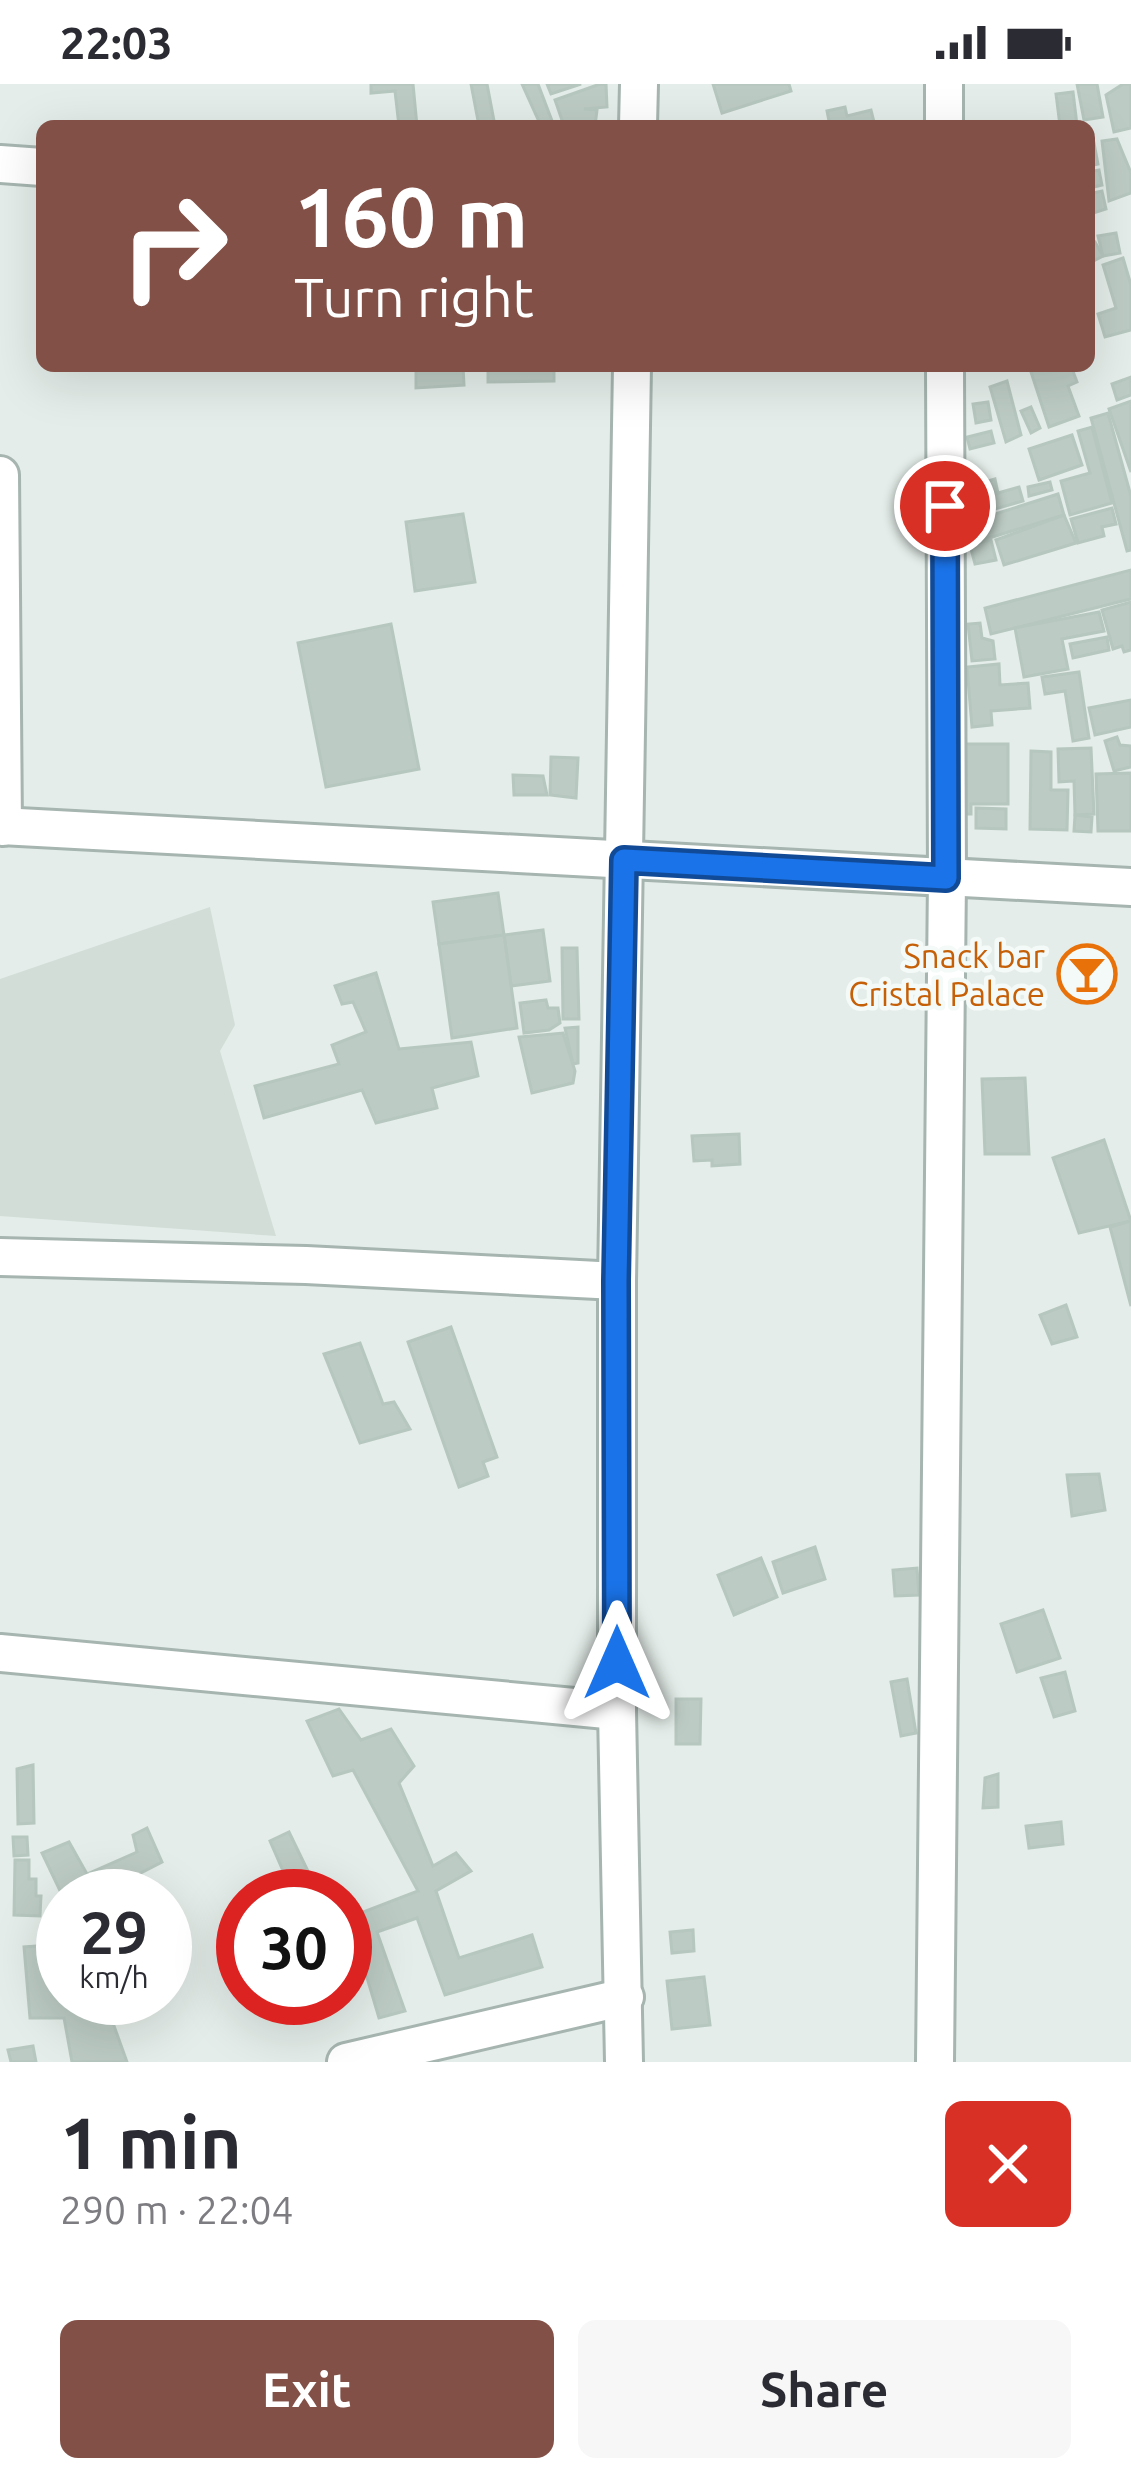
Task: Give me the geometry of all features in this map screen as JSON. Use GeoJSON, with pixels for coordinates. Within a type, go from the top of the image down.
{"type":"FeatureCollection","features":[{"type":"Feature","properties":{"kind":"street"},"geometry":{"type":"LineString","coordinates":[[638,84],[638,120]]}},
{"type":"Feature","properties":{"kind":"street"},"geometry":{"type":"LineString","coordinates":[[944,84],[944,120]]}},
{"type":"Feature","properties":{"kind":"street"},"geometry":{"type":"LineString","coordinates":[[0,164],[36,167]]}},
{"type":"Feature","properties":{"kind":"street"},"geometry":{"type":"LineString","coordinates":[[624,2062],[616,1281],[632,372]]}},
{"type":"Feature","properties":{"kind":"street"},"geometry":{"type":"LineString","coordinates":[[935,2062],[946,878],[945,372]]}},
{"type":"Feature","properties":{"kind":"street"},"geometry":{"type":"LineString","coordinates":[[0,475],[1,826],[1131,887]]}},
{"type":"Feature","properties":{"kind":"street"},"geometry":{"type":"LineString","coordinates":[[0,1257],[260,1263],[616,1281]]}},
{"type":"Feature","properties":{"kind":"street"},"geometry":{"type":"LineString","coordinates":[[0,1653],[617,1711]]}},
{"type":"Feature","properties":{"kind":"street"},"geometry":{"type":"LineString","coordinates":[[346,2062],[625,1997]]}},
{"type":"Feature","properties":{"kind":"shaded area"},"geometry":{"type":"Polygon","coordinates":[[[210,907],[235,1025],[220,1051],[276,1236],[0,1216],[0,979],[210,907]]]}},
{"type":"Feature","properties":{"kind":"building"},"geometry":{"type":"Polygon","coordinates":[[[371,84],[413,84],[416,120],[398,120],[395,91],[371,93],[371,84]]]}},
{"type":"Feature","properties":{"kind":"building"},"geometry":{"type":"Polygon","coordinates":[[[471,84],[487,84],[494,120],[478,120],[471,84]]]}},
{"type":"Feature","properties":{"kind":"building"},"geometry":{"type":"Polygon","coordinates":[[[522,84],[538,84],[552,120],[538,120],[522,84]]]}},
{"type":"Feature","properties":{"kind":"building"},"geometry":{"type":"Polygon","coordinates":[[[547,84],[581,84],[551,94],[547,84]]]}},
{"type":"Feature","properties":{"kind":"building"},"geometry":{"type":"Polygon","coordinates":[[[606,84],[607,107],[584,109],[597,110],[596,120],[562,120],[555,100],[606,84]]]}},
{"type":"Feature","properties":{"kind":"building"},"geometry":{"type":"Polygon","coordinates":[[[713,84],[789,84],[791,91],[722,113],[713,84]]]}},
{"type":"Feature","properties":{"kind":"building"},"geometry":{"type":"Polygon","coordinates":[[[1077,84],[1097,84],[1103,117],[1084,120],[1077,84]]]}},
{"type":"Feature","properties":{"kind":"building"},"geometry":{"type":"Polygon","coordinates":[[[1131,84],[1131,128],[1114,132],[1106,95],[1131,84]]]}},
{"type":"Feature","properties":{"kind":"building"},"geometry":{"type":"Polygon","coordinates":[[[1073,92],[1076,120],[1059,120],[1056,94],[1073,92]]]}},
{"type":"Feature","properties":{"kind":"building"},"geometry":{"type":"Polygon","coordinates":[[[845,107],[847,116],[871,110],[874,120],[829,120],[827,111],[845,107]]]}},
{"type":"Feature","properties":{"kind":"building"},"geometry":{"type":"Polygon","coordinates":[[[1117,139],[1131,173],[1131,193],[1109,201],[1102,141],[1117,139]]]}},
{"type":"Feature","properties":{"kind":"building"},"geometry":{"type":"Polygon","coordinates":[[[1102,191],[1106,209],[1095,212],[1095,193],[1102,191]]]}},
{"type":"Feature","properties":{"kind":"building"},"geometry":{"type":"Polygon","coordinates":[[[1116,233],[1120,253],[1103,256],[1098,236],[1116,233]]]}},
{"type":"Feature","properties":{"kind":"building"},"geometry":{"type":"Polygon","coordinates":[[[1123,258],[1131,285],[1131,330],[1105,337],[1098,314],[1116,308],[1103,265],[1123,258]]]}},
{"type":"Feature","properties":{"kind":"building"},"geometry":{"type":"Polygon","coordinates":[[[416,372],[463,372],[464,385],[416,388],[416,372]]]}},
{"type":"Feature","properties":{"kind":"building"},"geometry":{"type":"Polygon","coordinates":[[[488,372],[554,372],[554,381],[488,382],[488,372]]]}},
{"type":"Feature","properties":{"kind":"building"},"geometry":{"type":"Polygon","coordinates":[[[1031,372],[1073,372],[1077,382],[1068,386],[1079,416],[1049,427],[1031,372]]]}},
{"type":"Feature","properties":{"kind":"building"},"geometry":{"type":"Polygon","coordinates":[[[1131,377],[1131,395],[1117,400],[1112,384],[1131,377]]]}},
{"type":"Feature","properties":{"kind":"building"},"geometry":{"type":"Polygon","coordinates":[[[1007,381],[1021,435],[1006,442],[990,387],[1007,381]]]}},
{"type":"Feature","properties":{"kind":"building"},"geometry":{"type":"Polygon","coordinates":[[[1131,401],[1131,472],[1109,409],[1131,401]]]}},
{"type":"Feature","properties":{"kind":"building"},"geometry":{"type":"Polygon","coordinates":[[[988,402],[991,420],[976,423],[973,404],[988,402]]]}},
{"type":"Feature","properties":{"kind":"building"},"geometry":{"type":"Polygon","coordinates":[[[1031,407],[1040,428],[1031,433],[1021,411],[1031,407]]]}},
{"type":"Feature","properties":{"kind":"building"},"geometry":{"type":"Polygon","coordinates":[[[1108,413],[1131,496],[1131,550],[1127,551],[1091,418],[1108,413]]]}},
{"type":"Feature","properties":{"kind":"building"},"geometry":{"type":"Polygon","coordinates":[[[1092,427],[1112,503],[1070,515],[1061,481],[1090,473],[1078,431],[1092,427]]]}},
{"type":"Feature","properties":{"kind":"building"},"geometry":{"type":"Polygon","coordinates":[[[991,431],[994,443],[970,449],[967,437],[991,431]]]}},
{"type":"Feature","properties":{"kind":"building"},"geometry":{"type":"Polygon","coordinates":[[[1072,435],[1082,465],[1039,480],[1029,449],[1072,435]]]}},
{"type":"Feature","properties":{"kind":"building"},"geometry":{"type":"Polygon","coordinates":[[[995,479],[998,493],[1019,487],[1023,501],[995,509],[988,481],[995,479]]]}},
{"type":"Feature","properties":{"kind":"building"},"geometry":{"type":"Polygon","coordinates":[[[984,480],[986,498],[974,499],[972,486],[984,480]]]}},
{"type":"Feature","properties":{"kind":"building"},"geometry":{"type":"Polygon","coordinates":[[[1050,482],[1052,490],[1029,496],[1028,487],[1050,482]]]}},
{"type":"Feature","properties":{"kind":"building"},"geometry":{"type":"Polygon","coordinates":[[[1058,494],[1064,515],[976,542],[970,522],[1058,494]]]}},
{"type":"Feature","properties":{"kind":"building"},"geometry":{"type":"Polygon","coordinates":[[[989,502],[991,512],[971,515],[969,505],[989,502]]]}},
{"type":"Feature","properties":{"kind":"building"},"geometry":{"type":"Polygon","coordinates":[[[1112,508],[1116,524],[1102,527],[1104,536],[1078,543],[1071,519],[1112,508]]]}},
{"type":"Feature","properties":{"kind":"building"},"geometry":{"type":"Polygon","coordinates":[[[463,514],[475,582],[415,591],[406,522],[463,514]]]}},
{"type":"Feature","properties":{"kind":"building"},"geometry":{"type":"Polygon","coordinates":[[[1064,515],[1076,543],[1004,565],[996,540],[1064,515]]]}},
{"type":"Feature","properties":{"kind":"building"},"geometry":{"type":"Polygon","coordinates":[[[991,540],[996,560],[975,564],[970,545],[991,540]]]}},
{"type":"Feature","properties":{"kind":"building"},"geometry":{"type":"Polygon","coordinates":[[[1131,570],[1131,599],[991,634],[985,608],[1131,570]]]}},
{"type":"Feature","properties":{"kind":"building"},"geometry":{"type":"Polygon","coordinates":[[[1131,602],[1131,650],[1124,652],[1122,646],[1113,649],[1102,610],[1131,602]]]}},
{"type":"Feature","properties":{"kind":"building"},"geometry":{"type":"Polygon","coordinates":[[[1099,612],[1104,631],[1062,639],[1068,669],[1024,677],[1015,628],[1099,612]]]}},
{"type":"Feature","properties":{"kind":"building"},"geometry":{"type":"Polygon","coordinates":[[[980,623],[982,638],[993,641],[995,659],[972,661],[968,624],[980,623]]]}},
{"type":"Feature","properties":{"kind":"building"},"geometry":{"type":"Polygon","coordinates":[[[391,624],[419,769],[326,787],[298,643],[391,624]]]}},
{"type":"Feature","properties":{"kind":"building"},"geometry":{"type":"Polygon","coordinates":[[[1107,637],[1109,650],[1073,658],[1070,644],[1107,637]]]}},
{"type":"Feature","properties":{"kind":"building"},"geometry":{"type":"Polygon","coordinates":[[[999,664],[1000,685],[1028,683],[1030,708],[991,711],[992,725],[972,727],[967,667],[999,664]]]}},
{"type":"Feature","properties":{"kind":"building"},"geometry":{"type":"Polygon","coordinates":[[[1079,672],[1089,738],[1073,741],[1065,691],[1045,694],[1042,677],[1079,672]]]}},
{"type":"Feature","properties":{"kind":"building"},"geometry":{"type":"Polygon","coordinates":[[[1131,700],[1131,727],[1095,735],[1089,708],[1131,700]]]}},
{"type":"Feature","properties":{"kind":"building"},"geometry":{"type":"Polygon","coordinates":[[[1117,737],[1120,745],[1131,746],[1131,767],[1114,771],[1105,741],[1117,737]]]}},
{"type":"Feature","properties":{"kind":"building"},"geometry":{"type":"Polygon","coordinates":[[[956,744],[1008,744],[1008,804],[971,804],[971,814],[956,814],[956,744]]]}},
{"type":"Feature","properties":{"kind":"building"},"geometry":{"type":"Polygon","coordinates":[[[1091,748],[1094,814],[1075,815],[1074,781],[1059,782],[1058,749],[1091,748]]]}},
{"type":"Feature","properties":{"kind":"building"},"geometry":{"type":"Polygon","coordinates":[[[1031,751],[1051,752],[1051,790],[1068,790],[1067,830],[1030,829],[1031,751]]]}},
{"type":"Feature","properties":{"kind":"building"},"geometry":{"type":"Polygon","coordinates":[[[551,757],[578,758],[576,798],[550,795],[551,757]]]}},
{"type":"Feature","properties":{"kind":"building"},"geometry":{"type":"Polygon","coordinates":[[[1131,773],[1131,831],[1098,831],[1096,774],[1131,773]]]}},
{"type":"Feature","properties":{"kind":"building"},"geometry":{"type":"Polygon","coordinates":[[[513,775],[543,776],[547,795],[514,795],[513,775]]]}},
{"type":"Feature","properties":{"kind":"building"},"geometry":{"type":"Polygon","coordinates":[[[976,808],[1006,809],[1006,829],[976,828],[976,808]]]}},
{"type":"Feature","properties":{"kind":"building"},"geometry":{"type":"Polygon","coordinates":[[[1075,815],[1092,817],[1091,832],[1074,831],[1075,815]]]}},
{"type":"Feature","properties":{"kind":"building"},"geometry":{"type":"Polygon","coordinates":[[[498,893],[504,935],[439,944],[433,902],[498,893]]]}},
{"type":"Feature","properties":{"kind":"building"},"geometry":{"type":"Polygon","coordinates":[[[543,930],[550,981],[511,986],[504,935],[543,930]]]}},
{"type":"Feature","properties":{"kind":"building"},"geometry":{"type":"Polygon","coordinates":[[[504,935],[517,1028],[452,1038],[439,944],[504,935]]]}},
{"type":"Feature","properties":{"kind":"building"},"geometry":{"type":"Polygon","coordinates":[[[562,948],[577,948],[579,1019],[563,1019],[562,948]]]}},
{"type":"Feature","properties":{"kind":"building"},"geometry":{"type":"Polygon","coordinates":[[[376,973],[399,1049],[471,1042],[478,1076],[432,1088],[437,1108],[376,1123],[362,1090],[264,1118],[255,1086],[339,1064],[332,1045],[366,1032],[353,1002],[342,1004],[335,986],[376,973]]]}},
{"type":"Feature","properties":{"kind":"building"},"geometry":{"type":"Polygon","coordinates":[[[546,1000],[548,1008],[558,1008],[560,1023],[549,1030],[524,1033],[520,1003],[546,1000]]]}},
{"type":"Feature","properties":{"kind":"building"},"geometry":{"type":"Polygon","coordinates":[[[578,1027],[578,1063],[573,1064],[565,1028],[578,1027]]]}},
{"type":"Feature","properties":{"kind":"building"},"geometry":{"type":"Polygon","coordinates":[[[563,1033],[575,1071],[573,1083],[532,1093],[519,1037],[563,1033]]]}},
{"type":"Feature","properties":{"kind":"building"},"geometry":{"type":"Polygon","coordinates":[[[1025,1078],[1029,1154],[985,1154],[982,1079],[1025,1078]]]}},
{"type":"Feature","properties":{"kind":"building"},"geometry":{"type":"Polygon","coordinates":[[[739,1134],[740,1164],[712,1166],[712,1160],[694,1161],[692,1136],[739,1134]]]}},
{"type":"Feature","properties":{"kind":"building"},"geometry":{"type":"Polygon","coordinates":[[[1104,1140],[1131,1221],[1079,1233],[1053,1158],[1104,1140]]]}},
{"type":"Feature","properties":{"kind":"building"},"geometry":{"type":"Polygon","coordinates":[[[1131,1221],[1131,1306],[1110,1227],[1131,1221]]]}},
{"type":"Feature","properties":{"kind":"building"},"geometry":{"type":"Polygon","coordinates":[[[1066,1305],[1077,1337],[1052,1344],[1040,1315],[1066,1305]]]}},
{"type":"Feature","properties":{"kind":"building"},"geometry":{"type":"Polygon","coordinates":[[[451,1327],[497,1457],[483,1462],[488,1476],[459,1487],[408,1342],[451,1327]]]}},
{"type":"Feature","properties":{"kind":"building"},"geometry":{"type":"Polygon","coordinates":[[[360,1343],[383,1404],[394,1402],[410,1429],[360,1443],[324,1354],[360,1343]]]}},
{"type":"Feature","properties":{"kind":"building"},"geometry":{"type":"Polygon","coordinates":[[[1099,1474],[1105,1510],[1072,1516],[1067,1475],[1099,1474]]]}},
{"type":"Feature","properties":{"kind":"building"},"geometry":{"type":"Polygon","coordinates":[[[815,1547],[825,1579],[783,1593],[773,1562],[815,1547]]]}},
{"type":"Feature","properties":{"kind":"building"},"geometry":{"type":"Polygon","coordinates":[[[761,1558],[777,1597],[734,1615],[718,1575],[761,1558]]]}},
{"type":"Feature","properties":{"kind":"building"},"geometry":{"type":"Polygon","coordinates":[[[917,1568],[919,1595],[895,1596],[893,1570],[917,1568]]]}},
{"type":"Feature","properties":{"kind":"building"},"geometry":{"type":"Polygon","coordinates":[[[1043,1610],[1060,1658],[1017,1672],[1001,1624],[1043,1610]]]}},
{"type":"Feature","properties":{"kind":"building"},"geometry":{"type":"Polygon","coordinates":[[[1065,1672],[1075,1711],[1054,1717],[1041,1678],[1065,1672]]]}},
{"type":"Feature","properties":{"kind":"building"},"geometry":{"type":"Polygon","coordinates":[[[907,1679],[916,1733],[901,1736],[891,1682],[907,1679]]]}},
{"type":"Feature","properties":{"kind":"building"},"geometry":{"type":"Polygon","coordinates":[[[676,1699],[701,1699],[700,1744],[676,1744],[676,1699]]]}},
{"type":"Feature","properties":{"kind":"building"},"geometry":{"type":"Polygon","coordinates":[[[339,1709],[361,1740],[391,1729],[414,1766],[399,1783],[433,1866],[456,1853],[471,1871],[436,1891],[459,1958],[532,1935],[542,1967],[445,1995],[417,1918],[377,1932],[405,2011],[379,2018],[372,1994],[372,1909],[418,1891],[353,1770],[333,1776],[307,1721],[339,1709]]]}},
{"type":"Feature","properties":{"kind":"building"},"geometry":{"type":"Polygon","coordinates":[[[33,1765],[34,1823],[18,1824],[17,1769],[33,1765]]]}},
{"type":"Feature","properties":{"kind":"building"},"geometry":{"type":"Polygon","coordinates":[[[998,1774],[998,1807],[983,1808],[985,1778],[998,1774]]]}},
{"type":"Feature","properties":{"kind":"building"},"geometry":{"type":"Polygon","coordinates":[[[1061,1822],[1063,1844],[1029,1848],[1026,1826],[1061,1822]]]}},
{"type":"Feature","properties":{"kind":"building"},"geometry":{"type":"Polygon","coordinates":[[[147,1828],[162,1862],[148,1869],[98,1869],[137,1852],[133,1835],[147,1828]]]}},
{"type":"Feature","properties":{"kind":"building"},"geometry":{"type":"Polygon","coordinates":[[[289,1832],[307,1869],[282,1869],[270,1841],[289,1832]]]}},
{"type":"Feature","properties":{"kind":"building"},"geometry":{"type":"Polygon","coordinates":[[[13,1837],[27,1837],[28,1855],[14,1856],[13,1837]]]}},
{"type":"Feature","properties":{"kind":"building"},"geometry":{"type":"Polygon","coordinates":[[[69,1842],[84,1869],[50,1869],[42,1853],[69,1842]]]}},
{"type":"Feature","properties":{"kind":"building"},"geometry":{"type":"Polygon","coordinates":[[[15,1860],[29,1860],[29,1879],[36,1879],[36,1916],[14,1915],[15,1860]]]}},
{"type":"Feature","properties":{"kind":"building"},"geometry":{"type":"Polygon","coordinates":[[[693,1930],[694,1951],[672,1953],[670,1932],[693,1930]]]}},
{"type":"Feature","properties":{"kind":"building"},"geometry":{"type":"Polygon","coordinates":[[[36,1946],[36,2018],[30,2018],[24,1947],[36,1946]]]}},
{"type":"Feature","properties":{"kind":"building"},"geometry":{"type":"Polygon","coordinates":[[[704,1977],[710,2025],[672,2029],[667,1981],[704,1977]]]}},
{"type":"Feature","properties":{"kind":"building"},"geometry":{"type":"Polygon","coordinates":[[[65,2025],[114,2025],[127,2062],[72,2062],[65,2025]]]}},
{"type":"Feature","properties":{"kind":"building"},"geometry":{"type":"Polygon","coordinates":[[[33,2046],[36,2062],[11,2062],[8,2050],[33,2046]]]}},
{"type":"Feature","properties":{"kind":"place","name":"Snack bar Cristal Palace"},"geometry":{"type":"Point","coordinates":[1087,974]}},
{"type":"Feature","properties":{"kind":"route"},"geometry":{"type":"LineString","coordinates":[[617,1663],[616,1281],[624,860],[946,878],[945,506]]}}]}
